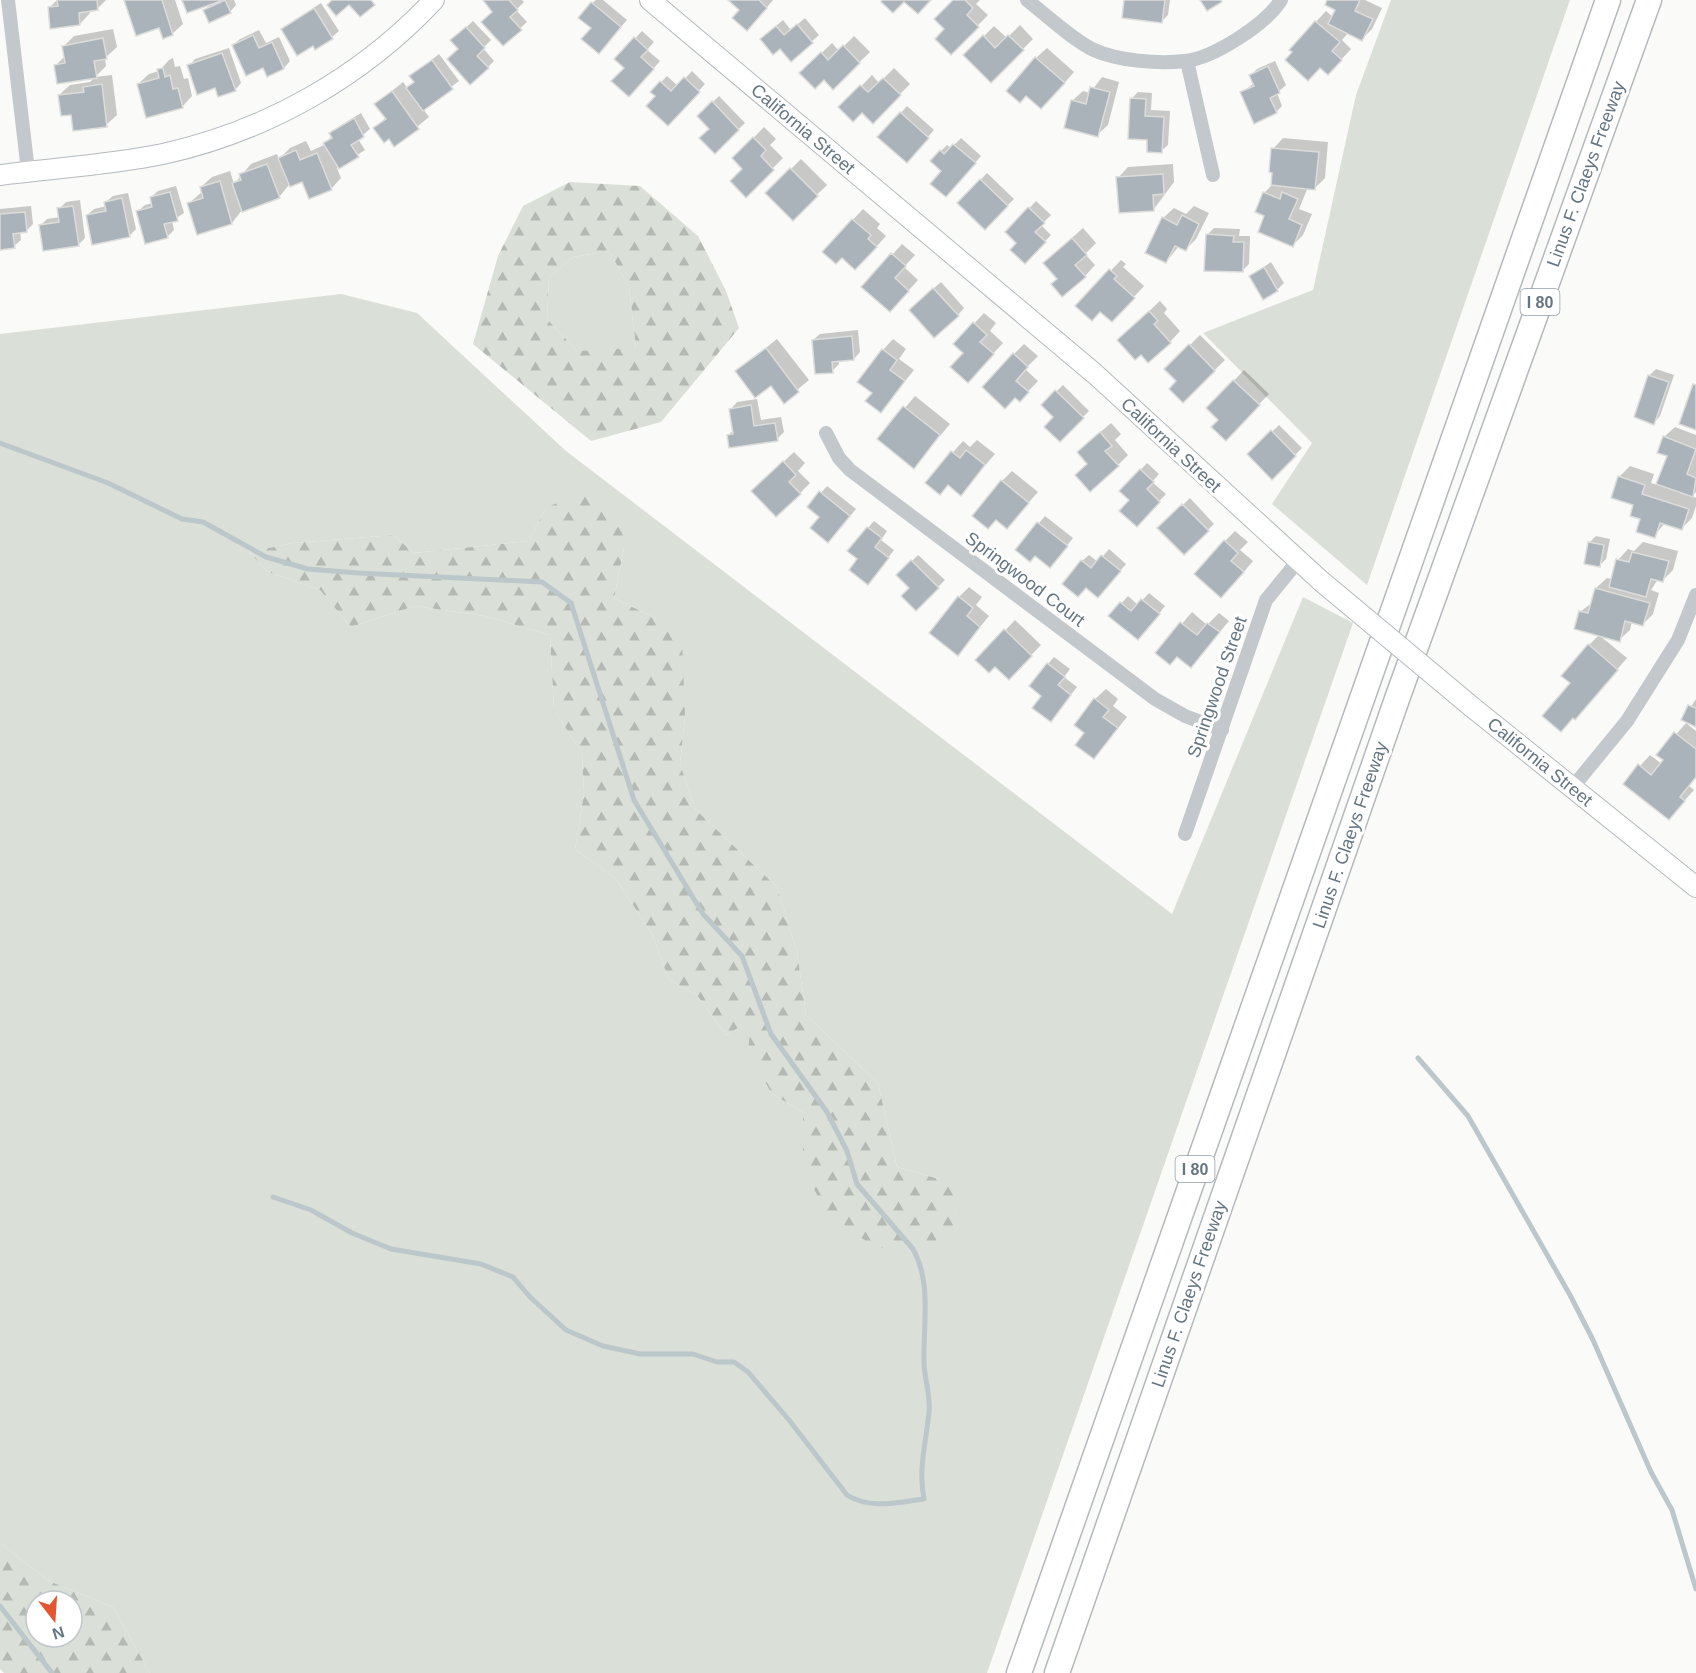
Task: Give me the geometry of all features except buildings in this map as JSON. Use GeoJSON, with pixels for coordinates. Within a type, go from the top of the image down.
{"type":"FeatureCollection","features":[{"type":"Feature","properties":{"kind":"highway","name":"Linus F. Claeys Freeway"},"geometry":{"type":"LineString","coordinates":[[1019,1673],[1608,0]]}},
{"type":"Feature","properties":{"kind":"highway","name":"Linus F. Claeys Freeway"},"geometry":{"type":"LineString","coordinates":[[1057,1673],[1395,706],[1649,0]]}},
{"type":"Feature","properties":{"kind":"street"},"geometry":{"type":"LineString","coordinates":[[8,0],[28,171]]}},
{"type":"Feature","properties":{"kind":"street"},"geometry":{"type":"LineString","coordinates":[[0,175],[162,154],[254,125],[339,81],[385,46],[434,0]]}},
{"type":"Feature","properties":{"kind":"street","name":"California Street"},"geometry":{"type":"LineString","coordinates":[[650,0],[1095,374],[1321,581],[1472,707],[1696,887]]}},
{"type":"Feature","properties":{"kind":"street"},"geometry":{"type":"LineString","coordinates":[[1027,0],[1094,50],[1141,61],[1187,61],[1221,48],[1256,26],[1281,0]]}},
{"type":"Feature","properties":{"kind":"street"},"geometry":{"type":"LineString","coordinates":[[1187,61],[1213,175]]}},
{"type":"Feature","properties":{"kind":"street","name":"Springwood Court"},"geometry":{"type":"LineString","coordinates":[[825,433],[839,458],[850,470],[1145,692],[1185,716],[1222,729]]}},
{"type":"Feature","properties":{"kind":"street","name":"Springwood Street"},"geometry":{"type":"LineString","coordinates":[[1185,834],[1266,600],[1298,561]]}},
{"type":"Feature","properties":{"kind":"street"},"geometry":{"type":"LineString","coordinates":[[1572,788],[1627,722],[1678,640],[1696,595]]}},
{"type":"Feature","properties":{"kind":"green space"},"geometry":{"type":"Polygon","coordinates":[[[1391,0],[1570,0],[1367,585],[1272,504],[1312,443],[1203,333],[1313,290],[1356,95],[1391,0]]]}},
{"type":"Feature","properties":{"kind":"green space"},"geometry":{"type":"Polygon","coordinates":[[[570,182],[640,186],[698,236],[726,291],[739,328],[661,422],[591,441],[473,344],[498,256],[523,206],[570,182]],[[609,251],[573,257],[549,277],[547,319],[577,351],[636,348],[629,287],[609,251]]]}},
{"type":"Feature","properties":{"kind":"green space"},"geometry":{"type":"Polygon","coordinates":[[[609,251],[629,287],[636,349],[577,351],[547,319],[549,277],[573,257],[609,251]]]}},
{"type":"Feature","properties":{"kind":"green space"},"geometry":{"type":"Polygon","coordinates":[[[341,294],[417,313],[566,451],[1172,914],[1303,597],[1353,623],[987,1673],[150,1673],[113,1607],[84,1595],[84,1589],[69,1589],[49,1581],[0,1543],[0,334],[341,294]],[[546,508],[528,541],[414,553],[393,535],[293,543],[249,552],[268,572],[320,590],[351,627],[415,606],[485,616],[550,635],[554,710],[582,753],[584,793],[575,849],[616,879],[652,934],[669,980],[697,995],[726,1035],[751,1019],[772,1094],[803,1112],[803,1168],[939,1179],[897,1167],[878,1083],[806,1015],[797,952],[777,887],[696,810],[680,764],[685,717],[657,619],[614,598],[624,548],[546,508]]]}},
{"type":"Feature","properties":{"kind":"green space"},"geometry":{"type":"Polygon","coordinates":[[[585,490],[621,517],[624,548],[614,598],[657,619],[682,639],[685,717],[680,764],[696,810],[777,887],[797,952],[806,1015],[878,1083],[897,1167],[939,1179],[960,1190],[959,1229],[927,1245],[875,1248],[825,1210],[803,1168],[803,1112],[772,1094],[748,1052],[751,1020],[726,1035],[697,995],[669,980],[652,934],[616,879],[575,849],[584,793],[582,753],[554,710],[550,635],[485,616],[415,606],[351,627],[320,590],[268,572],[249,552],[293,543],[393,535],[414,553],[528,541],[546,508],[585,490]]]}},
{"type":"Feature","properties":{"kind":"green space"},"geometry":{"type":"Polygon","coordinates":[[[0,1543],[49,1581],[69,1589],[24,1589],[24,1649],[84,1649],[84,1595],[113,1607],[150,1673],[4,1673],[0,1669],[0,1543]]]}},
{"type":"Feature","properties":{"kind":"waterway"},"geometry":{"type":"LineString","coordinates":[[0,443],[108,483],[182,519],[203,522],[266,557],[308,569],[542,582],[571,603],[634,800],[703,914],[742,956],[771,1034],[827,1112],[847,1151],[857,1184],[913,1249],[919,1262],[925,1290],[924,1362],[929,1406],[922,1466],[924,1499],[875,1504],[856,1500],[847,1495],[789,1420],[748,1372],[734,1362],[717,1362],[693,1354],[640,1354],[603,1346],[566,1330],[530,1297],[513,1277],[481,1264],[391,1249],[352,1233],[311,1210],[273,1197]]}},
{"type":"Feature","properties":{"kind":"waterway"},"geometry":{"type":"LineString","coordinates":[[1418,1058],[1468,1116],[1570,1295],[1593,1340],[1651,1472],[1672,1510],[1696,1589]]}},
{"type":"Feature","properties":{"kind":"waterway"},"geometry":{"type":"LineString","coordinates":[[0,1606],[52,1673]]}}]}
